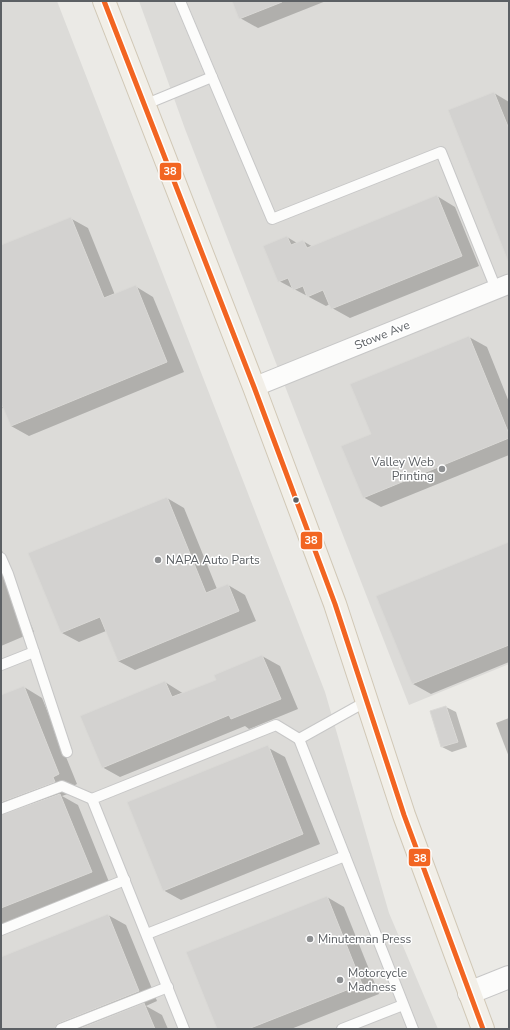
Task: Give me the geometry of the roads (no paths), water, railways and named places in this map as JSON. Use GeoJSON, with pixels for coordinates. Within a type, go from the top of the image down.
{"type":"FeatureCollection","features":[{"type":"Feature","properties":{"kind":"main road"},"geometry":{"type":"LineString","coordinates":[[104,1],[254,387],[334,604],[404,815],[483,1029]]}},
{"type":"Feature","properties":{"kind":"main road"},"geometry":{"type":"LineString","coordinates":[[469,993],[509,977]]}},
{"type":"Feature","properties":{"kind":"street","name":"Stowe Ave"},"geometry":{"type":"LineString","coordinates":[[254,387],[502,286]]}},
{"type":"Feature","properties":{"kind":"lane"},"geometry":{"type":"LineString","coordinates":[[180,1],[272,219],[442,152],[502,286]]}},
{"type":"Feature","properties":{"kind":"lane"},"geometry":{"type":"LineString","coordinates":[[144,106],[212,77]]}},
{"type":"Feature","properties":{"kind":"lane"},"geometry":{"type":"LineString","coordinates":[[1,558],[8,574],[67,752]]}},
{"type":"Feature","properties":{"kind":"lane"},"geometry":{"type":"LineString","coordinates":[[1,665],[34,652]]}},
{"type":"Feature","properties":{"kind":"lane"},"geometry":{"type":"LineString","coordinates":[[299,739],[367,701]]}},
{"type":"Feature","properties":{"kind":"lane"},"geometry":{"type":"LineString","coordinates":[[1,809],[62,786],[92,798],[276,725],[299,739],[413,1029]]}},
{"type":"Feature","properties":{"kind":"lane"},"geometry":{"type":"LineString","coordinates":[[92,798],[184,1029]]}},
{"type":"Feature","properties":{"kind":"lane"},"geometry":{"type":"LineString","coordinates":[[147,934],[345,856]]}},
{"type":"Feature","properties":{"kind":"lane"},"geometry":{"type":"LineString","coordinates":[[1,930],[125,880]]}},
{"type":"Feature","properties":{"kind":"lane"},"geometry":{"type":"LineString","coordinates":[[61,1029],[168,987]]}},
{"type":"Feature","properties":{"kind":"lane"},"geometry":{"type":"LineString","coordinates":[[342,1029],[403,1005]]}},
{"type":"Feature","properties":{"kind":"place","name":"Valley Web Printing"},"geometry":{"type":"Point","coordinates":[442,469]}},
{"type":"Feature","properties":{"kind":"place","name":"NAPA Auto Parts"},"geometry":{"type":"Point","coordinates":[158,560]}},
{"type":"Feature","properties":{"kind":"place","name":"Minuteman Press"},"geometry":{"type":"Point","coordinates":[310,939]}},
{"type":"Feature","properties":{"kind":"place","name":"Motorcycle Madness"},"geometry":{"type":"Point","coordinates":[340,980]}}]}
